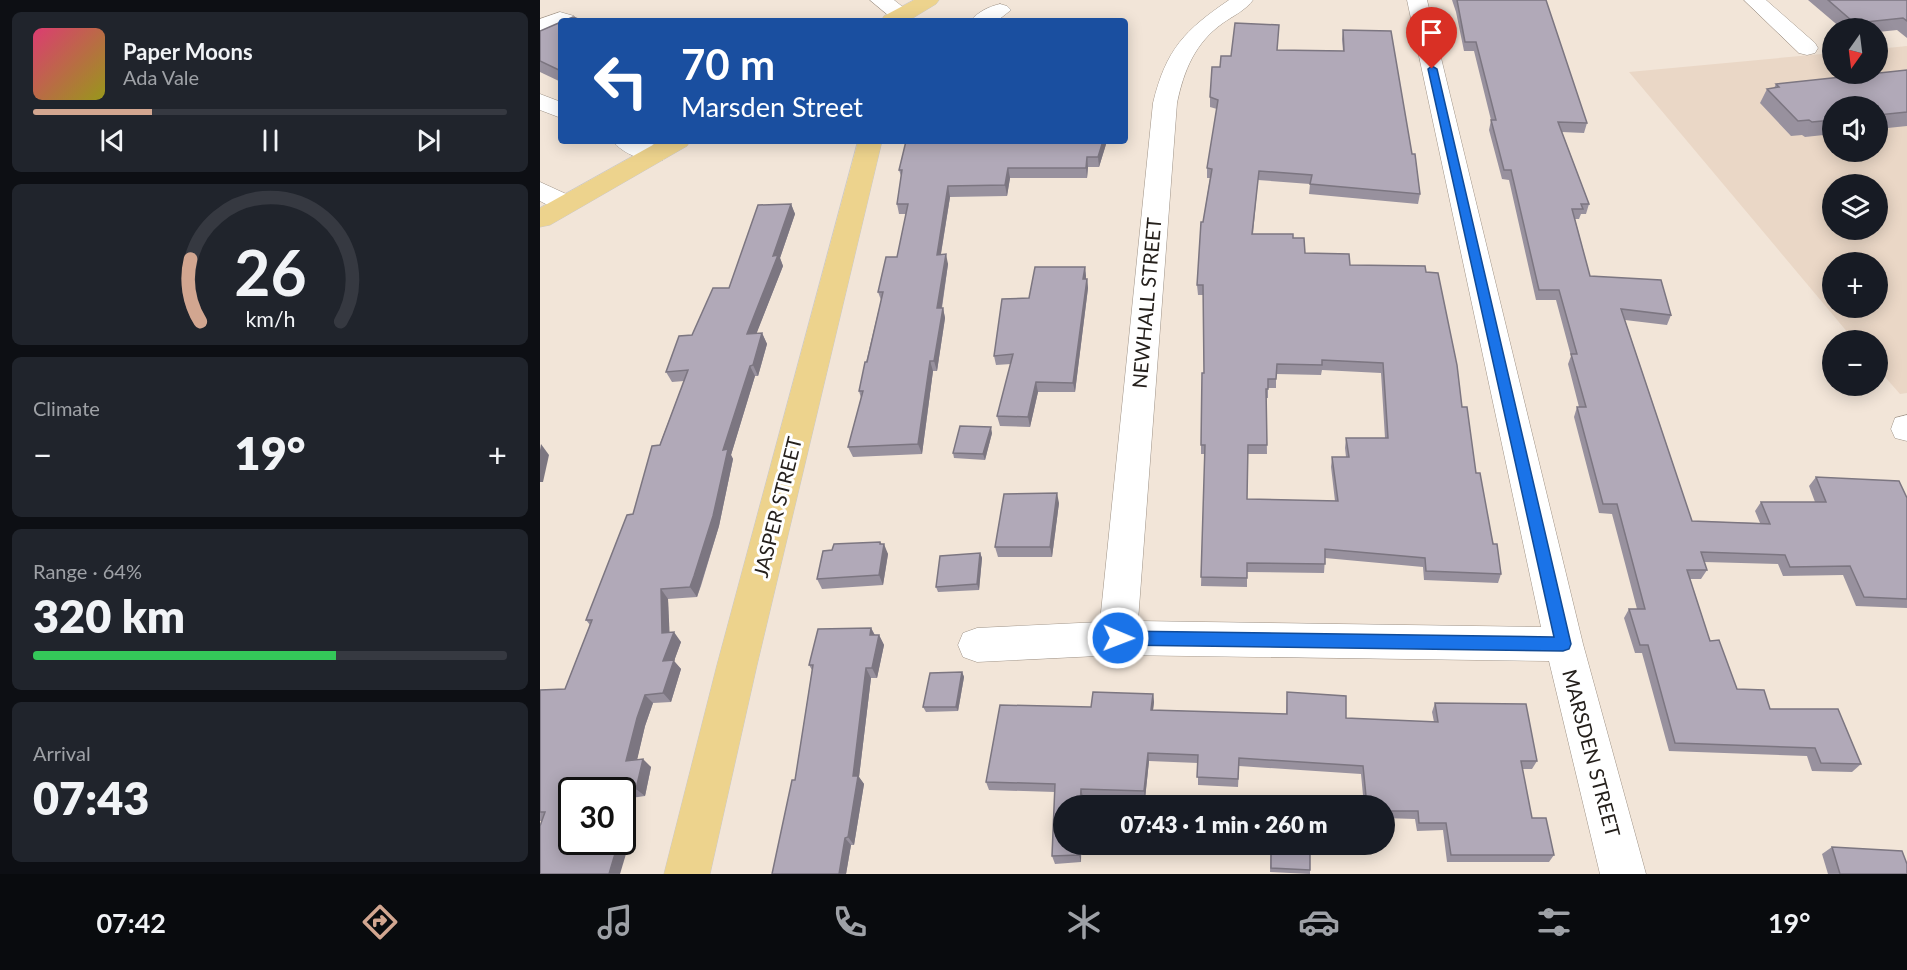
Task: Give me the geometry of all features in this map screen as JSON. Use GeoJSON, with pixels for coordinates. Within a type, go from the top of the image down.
{"type":"FeatureCollection","features":[{"type":"Feature","properties":{"kind":"main road"},"geometry":{"type":"LineString","coordinates":[[900,14],[929,0]]}},
{"type":"Feature","properties":{"kind":"main road"},"geometry":{"type":"LineString","coordinates":[[540,219],[672,144]]}},
{"type":"Feature","properties":{"kind":"main road","name":"JASPER STREET"},"geometry":{"type":"LineString","coordinates":[[687,874],[740,653],[869,144]]}},
{"type":"Feature","properties":{"kind":"street"},"geometry":{"type":"LineString","coordinates":[[880,0],[900,14]]}},
{"type":"Feature","properties":{"kind":"street","name":"NEWHALL STREET"},"geometry":{"type":"LineString","coordinates":[[1118,638],[1166,88],[1175,68],[1201,30],[1243,0]]}},
{"type":"Feature","properties":{"kind":"street","name":"MARSDEN STREET"},"geometry":{"type":"LineString","coordinates":[[1417,0],[1563,644],[1623,874]]}},
{"type":"Feature","properties":{"kind":"street"},"geometry":{"type":"LineString","coordinates":[[1754,0],[1807,48]]}},
{"type":"Feature","properties":{"kind":"street"},"geometry":{"type":"LineString","coordinates":[[987,18],[1000,10]]}},
{"type":"Feature","properties":{"kind":"street"},"geometry":{"type":"LineString","coordinates":[[540,27],[558,19]]}},
{"type":"Feature","properties":{"kind":"street"},"geometry":{"type":"LineString","coordinates":[[540,101],[558,110]]}},
{"type":"Feature","properties":{"kind":"street"},"geometry":{"type":"LineString","coordinates":[[632,144],[654,154]]}},
{"type":"Feature","properties":{"kind":"street"},"geometry":{"type":"LineString","coordinates":[[540,190],[566,204]]}},
{"type":"Feature","properties":{"kind":"street"},"geometry":{"type":"LineString","coordinates":[[977,645],[1118,638],[1563,644]]}},
{"type":"Feature","properties":{"kind":"shaded area"},"geometry":{"type":"Polygon","coordinates":[[[1907,46],[1907,393],[1900,394],[1888,380],[1888,330],[1846,330],[1836,318],[1888,318],[1888,252],[1822,252],[1822,302],[1629,72],[1822,54],[1822,84],[1888,84],[1888,48],[1907,46]]]}},
{"type":"Feature","properties":{"kind":"building"},"geometry":{"type":"Polygon","coordinates":[[[1457,0],[1546,0],[1587,123],[1558,122],[1589,204],[1581,204],[1583,209],[1572,209],[1590,276],[1661,280],[1671,315],[1621,309],[1692,521],[1770,524],[1761,502],[1826,502],[1816,477],[1899,481],[1907,498],[1907,599],[1864,597],[1850,566],[1790,567],[1785,555],[1701,552],[1707,570],[1687,570],[1710,641],[1719,640],[1737,689],[1764,690],[1770,709],[1838,709],[1861,764],[1821,763],[1815,748],[1675,743],[1648,645],[1640,645],[1629,609],[1645,609],[1617,504],[1603,504],[1577,407],[1586,407],[1571,354],[1577,354],[1559,290],[1539,290],[1511,170],[1504,170],[1491,120],[1496,120],[1476,42],[1465,42],[1457,0]]]}},
{"type":"Feature","properties":{"kind":"building"},"geometry":{"type":"Polygon","coordinates":[[[1828,0],[1907,0],[1907,21],[1903,18],[1849,18],[1828,0]]]}},
{"type":"Feature","properties":{"kind":"building"},"geometry":{"type":"Polygon","coordinates":[[[558,23],[558,70],[540,61],[540,31],[558,23]]]}},
{"type":"Feature","properties":{"kind":"building"},"geometry":{"type":"Polygon","coordinates":[[[1235,23],[1279,25],[1277,50],[1344,51],[1343,30],[1391,31],[1412,154],[1415,154],[1420,194],[1310,184],[1312,175],[1259,171],[1252,234],[1293,234],[1293,238],[1304,238],[1305,253],[1349,254],[1350,265],[1425,266],[1426,272],[1438,273],[1457,365],[1462,407],[1467,407],[1476,473],[1480,473],[1493,544],[1497,544],[1501,574],[1426,571],[1425,558],[1325,549],[1325,564],[1247,563],[1247,578],[1201,577],[1205,445],[1201,445],[1202,373],[1204,373],[1203,285],[1197,285],[1201,222],[1203,222],[1212,169],[1207,168],[1218,100],[1210,97],[1212,67],[1220,67],[1221,56],[1231,56],[1235,23]],[[1322,360],[1322,365],[1277,364],[1276,379],[1268,379],[1268,389],[1266,389],[1267,445],[1248,445],[1247,499],[1338,501],[1332,457],[1349,457],[1346,438],[1388,438],[1383,363],[1322,360]]]}},
{"type":"Feature","properties":{"kind":"building"},"geometry":{"type":"Polygon","coordinates":[[[1907,70],[1907,112],[1888,114],[1888,96],[1822,96],[1822,121],[1798,121],[1767,89],[1779,87],[1776,84],[1822,79],[1822,84],[1888,84],[1888,72],[1907,70]]]}},
{"type":"Feature","properties":{"kind":"building"},"geometry":{"type":"Polygon","coordinates":[[[905,144],[1102,144],[1098,157],[1087,157],[1086,168],[1008,168],[1005,185],[948,186],[937,255],[946,254],[937,308],[943,308],[934,361],[930,361],[918,444],[848,447],[863,391],[859,391],[883,292],[878,292],[886,257],[897,257],[908,204],[897,204],[902,170],[899,170],[905,144]]]}},
{"type":"Feature","properties":{"kind":"building"},"geometry":{"type":"Polygon","coordinates":[[[791,204],[773,256],[778,255],[747,334],[762,333],[723,450],[728,449],[713,516],[694,576],[690,587],[661,589],[662,633],[674,632],[663,661],[674,660],[663,693],[645,695],[637,718],[626,761],[643,759],[636,789],[636,777],[558,777],[558,855],[615,855],[609,874],[540,874],[540,826],[545,812],[540,812],[540,690],[565,689],[592,620],[586,620],[627,515],[633,514],[652,446],[660,445],[688,370],[666,372],[679,336],[692,335],[713,288],[729,288],[758,205],[791,204]]]}},
{"type":"Feature","properties":{"kind":"building"},"geometry":{"type":"Polygon","coordinates":[[[1035,267],[1085,267],[1083,279],[1087,279],[1073,383],[1036,382],[1028,417],[997,416],[1013,354],[994,356],[1002,299],[1029,298],[1035,267]]]}},
{"type":"Feature","properties":{"kind":"building"},"geometry":{"type":"Polygon","coordinates":[[[960,426],[991,427],[983,454],[953,453],[960,426]]]}},
{"type":"Feature","properties":{"kind":"building"},"geometry":{"type":"Polygon","coordinates":[[[1057,493],[1050,547],[995,547],[1004,494],[1057,493]]]}},
{"type":"Feature","properties":{"kind":"building"},"geometry":{"type":"Polygon","coordinates":[[[880,542],[884,544],[879,575],[817,579],[823,551],[832,550],[834,544],[880,542]]]}},
{"type":"Feature","properties":{"kind":"building"},"geometry":{"type":"Polygon","coordinates":[[[980,553],[977,584],[936,587],[940,556],[980,553]]]}},
{"type":"Feature","properties":{"kind":"building"},"geometry":{"type":"Polygon","coordinates":[[[871,628],[870,635],[879,635],[872,668],[866,668],[853,776],[858,776],[839,874],[772,874],[792,780],[795,780],[813,665],[809,665],[818,629],[871,628]]]}},
{"type":"Feature","properties":{"kind":"building"},"geometry":{"type":"Polygon","coordinates":[[[962,672],[956,707],[923,707],[930,673],[962,672]]]}},
{"type":"Feature","properties":{"kind":"building"},"geometry":{"type":"Polygon","coordinates":[[[1093,692],[1153,694],[1151,710],[1287,714],[1287,692],[1346,696],[1346,718],[1438,722],[1435,703],[1526,704],[1537,761],[1521,761],[1532,818],[1546,818],[1554,855],[1451,855],[1446,823],[1419,823],[1418,811],[1395,811],[1395,795],[1366,795],[1363,766],[1239,758],[1238,779],[1197,777],[1198,755],[1148,753],[1144,791],[1081,789],[1081,795],[1055,795],[1055,784],[986,782],[1000,705],[1091,707],[1093,692]]]}},
{"type":"Feature","properties":{"kind":"building"},"geometry":{"type":"Polygon","coordinates":[[[1053,832],[1053,855],[1079,855],[1052,856],[1053,832]]]}},
{"type":"Feature","properties":{"kind":"building"},"geometry":{"type":"Polygon","coordinates":[[[1832,847],[1902,851],[1907,864],[1907,874],[1840,874],[1832,847]]]}},
{"type":"Feature","properties":{"kind":"building"},"geometry":{"type":"Polygon","coordinates":[[[1271,855],[1310,855],[1310,870],[1271,868],[1271,855]]]}},
{"type":"Feature","properties":{"kind":"route"},"geometry":{"type":"LineString","coordinates":[[1118,638],[1563,644],[1432,69]]}}]}
